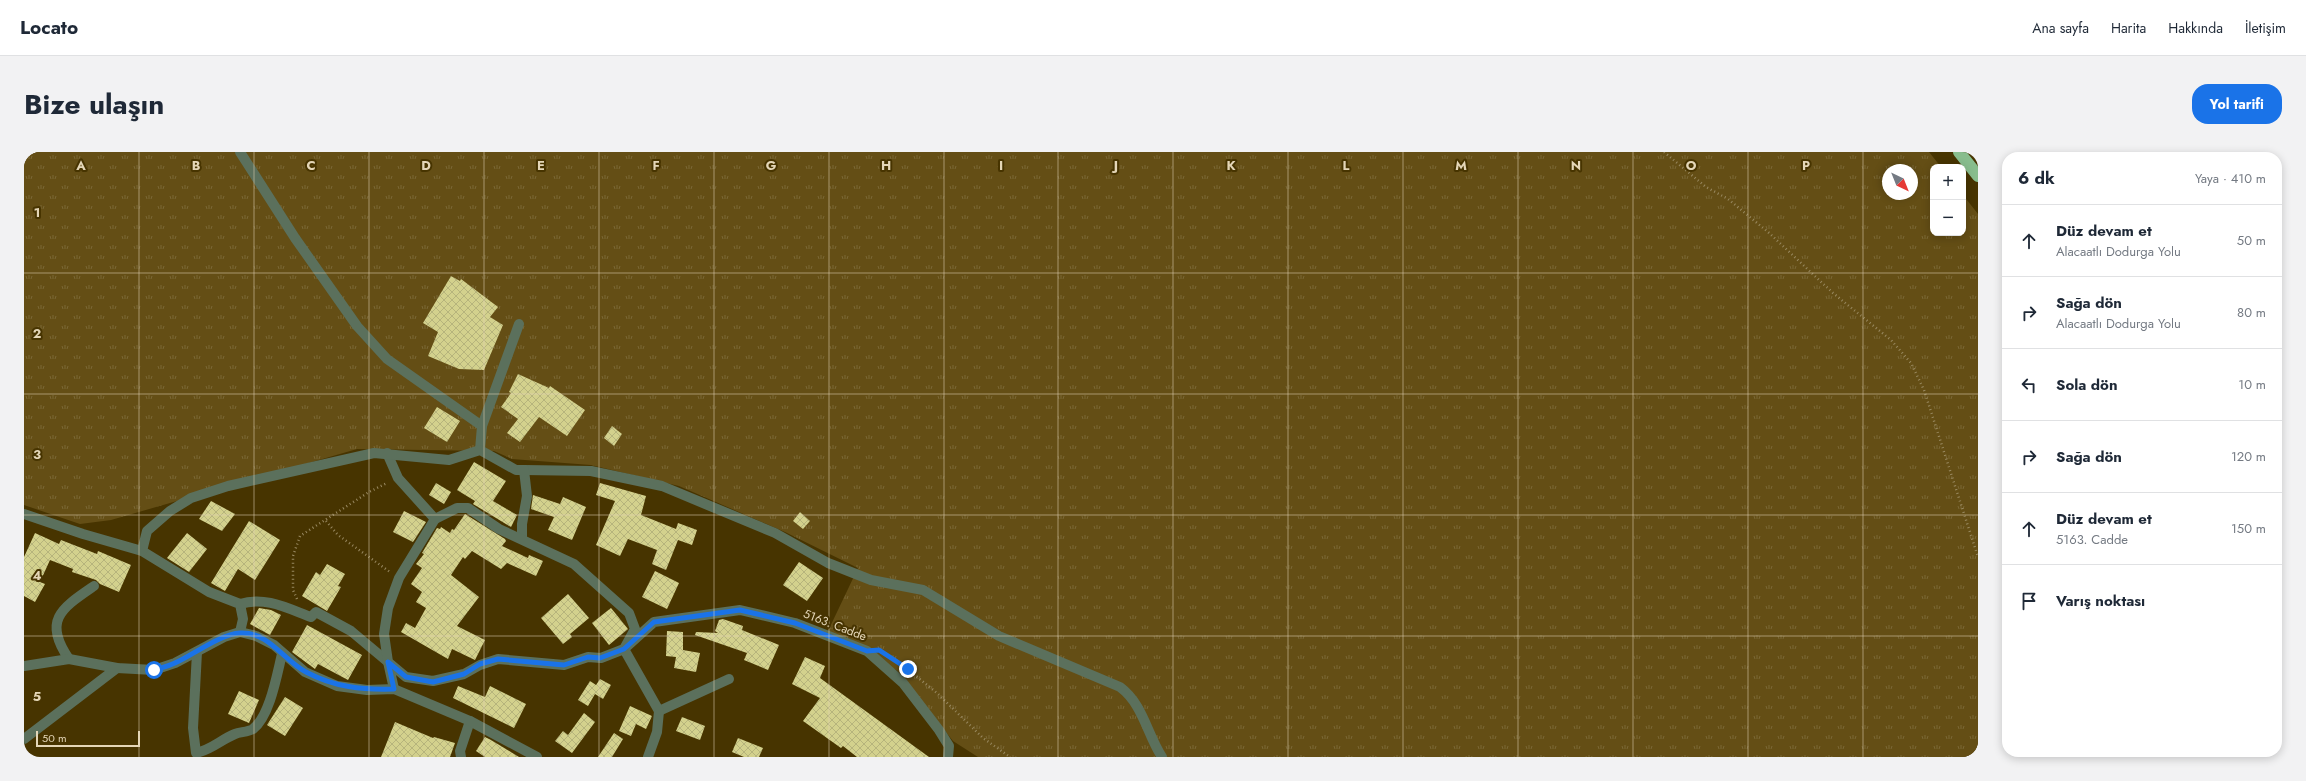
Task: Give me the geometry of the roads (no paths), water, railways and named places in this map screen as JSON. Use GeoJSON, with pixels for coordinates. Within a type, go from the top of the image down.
{"type":"FeatureCollection","features":[{"type":"Feature","properties":{"kind":"highway"},"geometry":{"type":"LineString","coordinates":[[1959,152],[1978,176]]}},
{"type":"Feature","properties":{"kind":"street"},"geometry":{"type":"LineString","coordinates":[[240,152],[295,238],[357,326],[387,359],[482,426]]}},
{"type":"Feature","properties":{"kind":"street"},"geometry":{"type":"LineString","coordinates":[[480,450],[482,426],[519,324]]}},
{"type":"Feature","properties":{"kind":"street"},"geometry":{"type":"LineString","coordinates":[[142,550],[147,531],[170,511],[191,498],[235,484],[374,453],[387,453],[449,460],[480,450],[516,470],[591,471],[662,486],[769,530],[828,563],[871,580],[923,590],[999,636],[1120,687],[1129,694],[1139,709],[1162,757]]}},
{"type":"Feature","properties":{"kind":"street"},"geometry":{"type":"LineString","coordinates":[[387,453],[398,478],[435,519]]}},
{"type":"Feature","properties":{"kind":"street"},"geometry":{"type":"LineString","coordinates":[[522,539],[522,524],[527,496],[524,470]]}},
{"type":"Feature","properties":{"kind":"street"},"geometry":{"type":"LineString","coordinates":[[24,514],[83,534],[142,550],[209,592],[240,604],[252,600],[267,601],[311,617],[316,612],[351,631],[388,662],[406,677],[433,682],[464,674],[480,664],[498,659],[564,665],[588,657],[600,658],[624,649],[635,629],[630,613],[574,564],[499,529],[468,508],[457,508],[435,519],[399,578],[388,608],[384,634],[388,662],[394,689]]}},
{"type":"Feature","properties":{"kind":"street"},"geometry":{"type":"LineString","coordinates":[[69,659],[61,648],[57,633],[57,619],[68,604],[94,586]]}},
{"type":"Feature","properties":{"kind":"street"},"geometry":{"type":"LineString","coordinates":[[240,604],[243,619],[240,632]]}},
{"type":"Feature","properties":{"kind":"street","name":"5163. Cadde"},"geometry":{"type":"LineString","coordinates":[[624,649],[654,622],[740,610],[795,623],[867,651],[903,683],[949,746],[948,757]]}},
{"type":"Feature","properties":{"kind":"street"},"geometry":{"type":"LineString","coordinates":[[24,666],[69,659],[117,668],[154,670],[174,663],[224,637],[240,632],[256,636],[274,645],[282,654],[305,672],[337,686],[367,690],[394,689],[470,721],[537,757]]}},
{"type":"Feature","properties":{"kind":"street"},"geometry":{"type":"LineString","coordinates":[[624,649],[659,711],[657,732],[648,757]]}},
{"type":"Feature","properties":{"kind":"street"},"geometry":{"type":"LineString","coordinates":[[197,652],[193,728],[196,755],[210,749],[234,734],[252,730],[260,722],[273,690],[282,654]]}},
{"type":"Feature","properties":{"kind":"street"},"geometry":{"type":"LineString","coordinates":[[24,739],[117,668]]}},
{"type":"Feature","properties":{"kind":"street"},"geometry":{"type":"LineString","coordinates":[[659,711],[729,679]]}},
{"type":"Feature","properties":{"kind":"street"},"geometry":{"type":"LineString","coordinates":[[461,757],[460,751],[470,721]]}}]}
